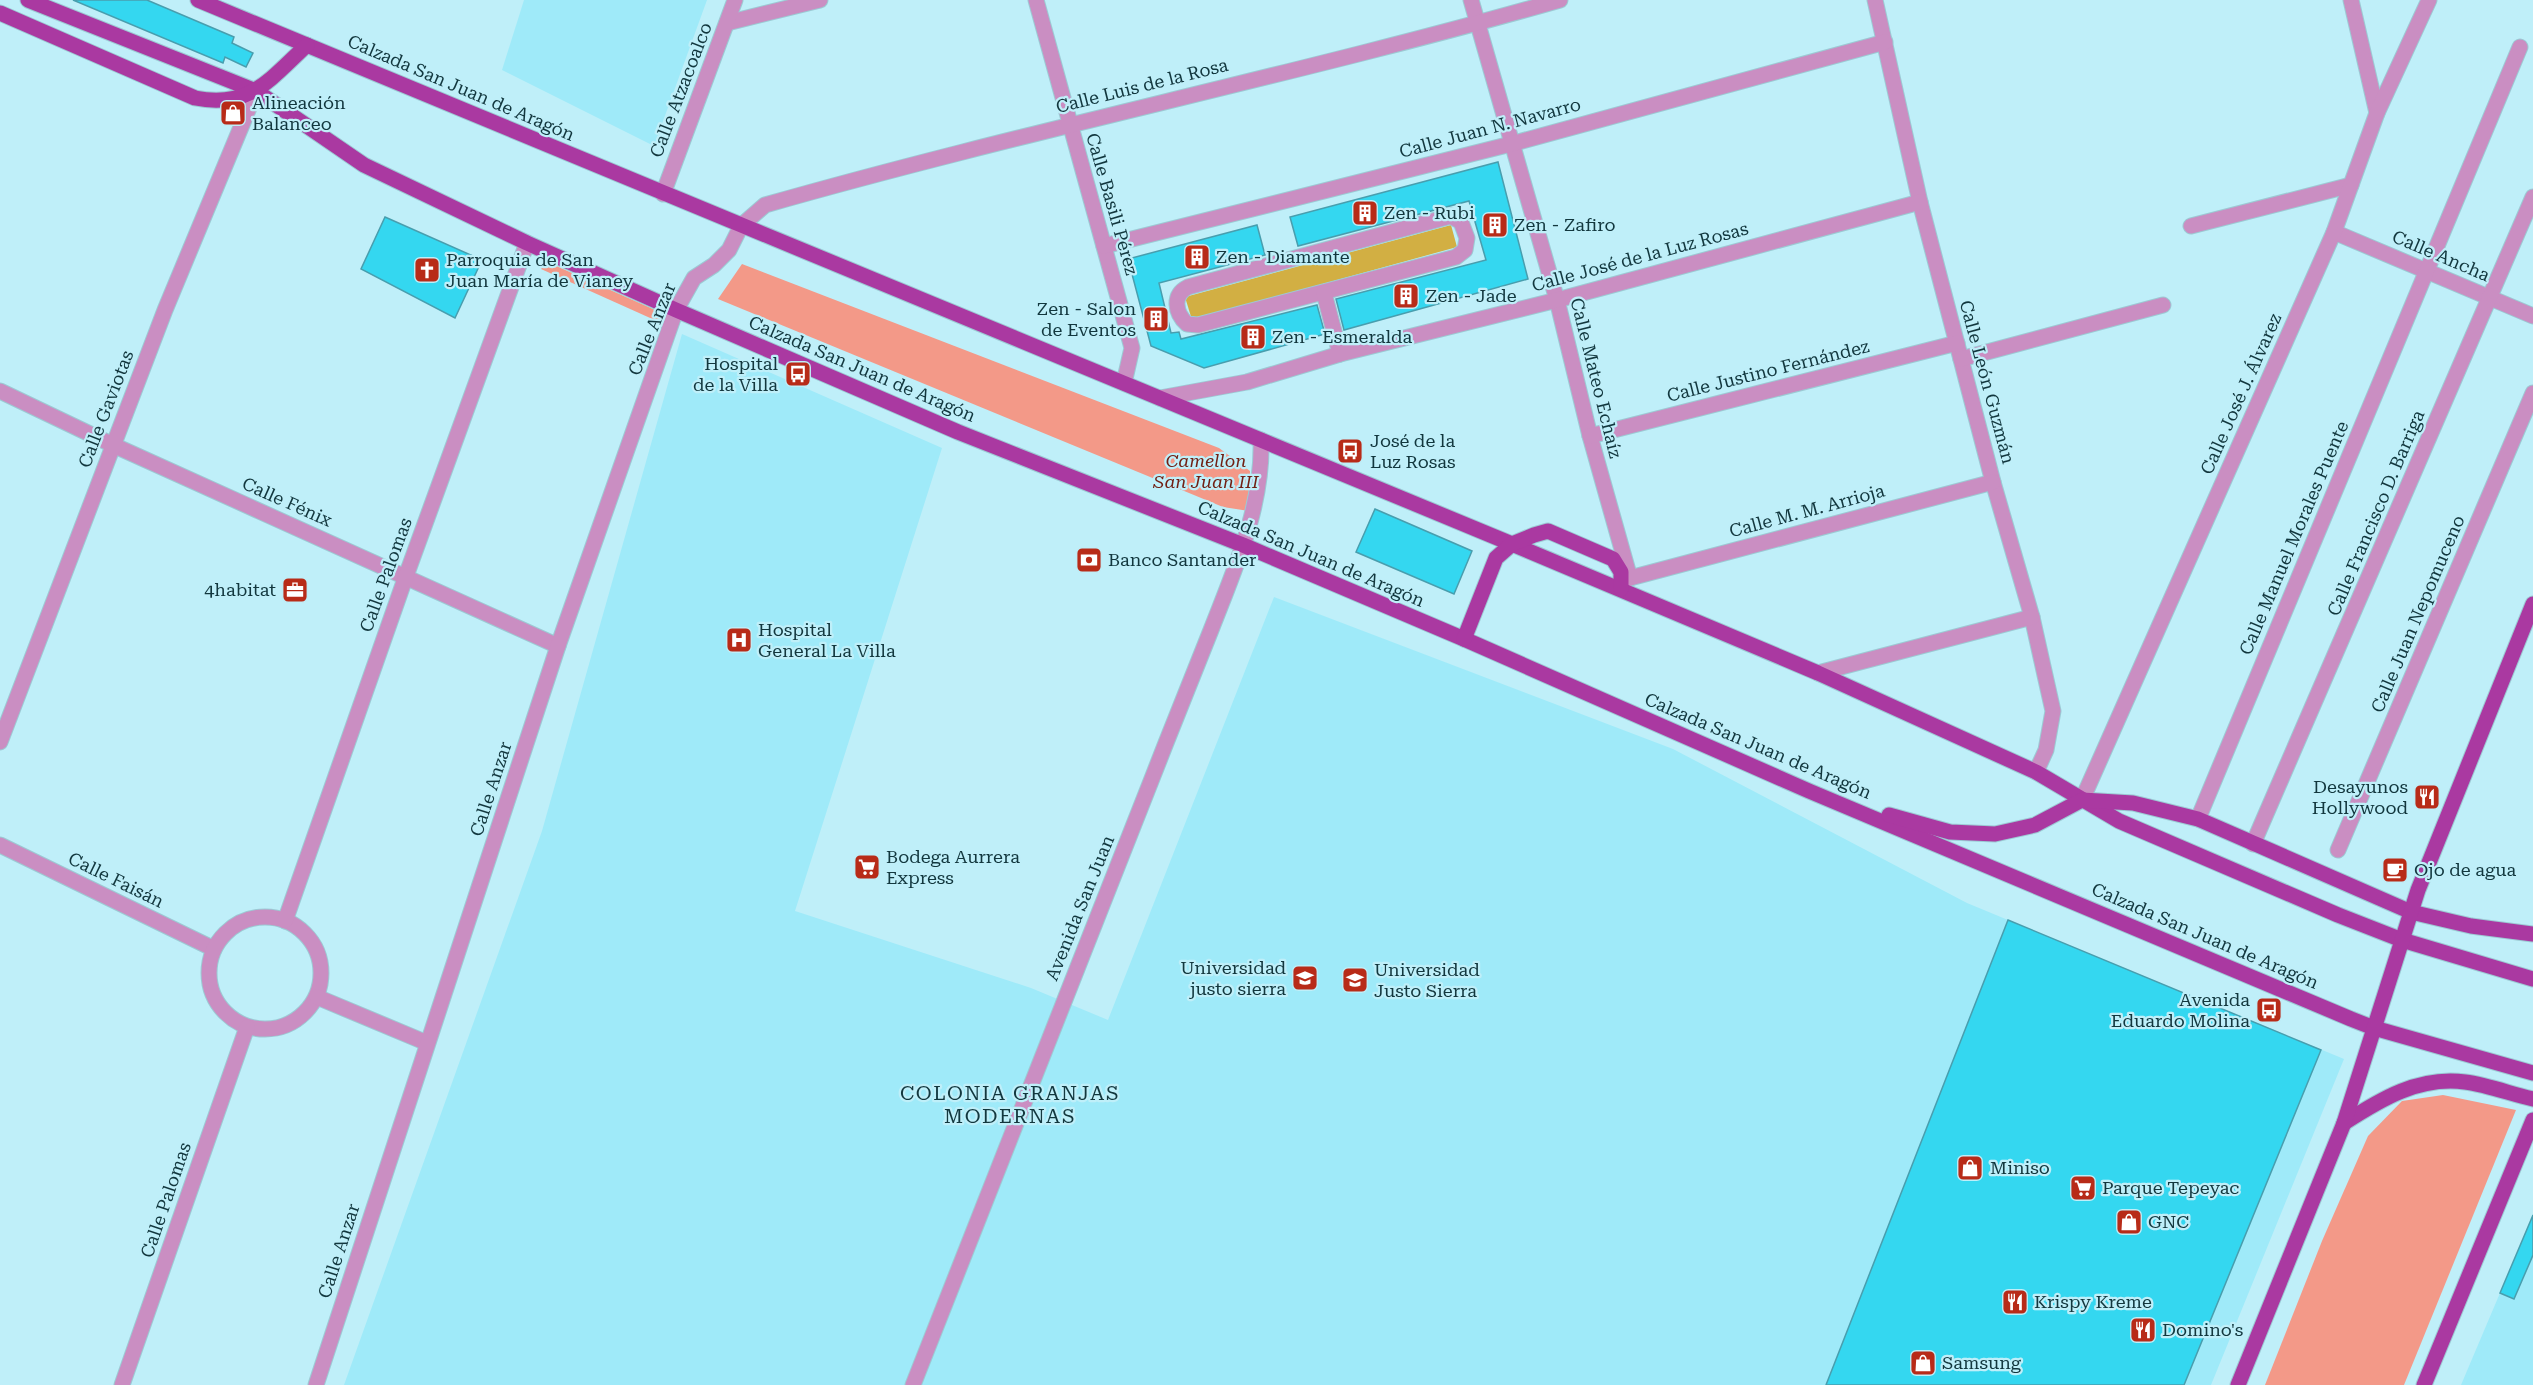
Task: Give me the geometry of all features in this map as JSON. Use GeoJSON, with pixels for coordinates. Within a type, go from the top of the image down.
{"type":"FeatureCollection","features":[{"type":"Feature","properties":{"kind":"main road","name":"Calzada San Juan de Aragón"},"geometry":{"type":"LineString","coordinates":[[28,0],[256,91],[364,165],[526,243],[958,432],[1243,545],[1464,639],[1809,791],[2374,1028],[2533,1073]]}},
{"type":"Feature","properties":{"kind":"main road","name":"Calzada San Juan de Aragón"},"geometry":{"type":"LineString","coordinates":[[198,0],[1512,543],[1626,584],[2036,772],[2119,821],[2338,915],[2402,940],[2533,980]]}},
{"type":"Feature","properties":{"kind":"main road"},"geometry":{"type":"LineString","coordinates":[[0,13],[195,98],[225,101],[256,91],[307,45]]}},
{"type":"Feature","properties":{"kind":"main road"},"geometry":{"type":"LineString","coordinates":[[1464,639],[1496,558],[1512,543],[1548,531],[1612,559],[1626,584]]}},
{"type":"Feature","properties":{"kind":"main road"},"geometry":{"type":"LineString","coordinates":[[2238,1385],[2344,1123],[2411,912],[2451,804],[2533,604]]}},
{"type":"Feature","properties":{"kind":"main road"},"geometry":{"type":"LineString","coordinates":[[1809,791],[1950,832],[1995,834],[2035,825],[2082,801],[2133,802],[2198,819],[2411,912],[2471,926],[2533,934]]}},
{"type":"Feature","properties":{"kind":"main road"},"geometry":{"type":"LineString","coordinates":[[2344,1123],[2391,1094],[2413,1086],[2443,1081],[2466,1082],[2533,1099]]}},
{"type":"Feature","properties":{"kind":"main road"},"geometry":{"type":"LineString","coordinates":[[2424,1385],[2533,1120]]}},
{"type":"Feature","properties":{"kind":"street","name":"Calle Atzacoalco"},"geometry":{"type":"LineString","coordinates":[[663,194],[735,0]]}},
{"type":"Feature","properties":{"kind":"street"},"geometry":{"type":"LineString","coordinates":[[727,23],[820,0]]}},
{"type":"Feature","properties":{"kind":"street","name":"Calle Basili Pérez"},"geometry":{"type":"LineString","coordinates":[[1036,0],[1132,348],[1124,383]]}},
{"type":"Feature","properties":{"kind":"street","name":"Calle Mateo Echaíz"},"geometry":{"type":"LineString","coordinates":[[1471,0],[1557,300],[1626,584]]}},
{"type":"Feature","properties":{"kind":"street","name":"Calle Luis de la Rosa"},"geometry":{"type":"LineString","coordinates":[[741,226],[765,205],[1069,124],[1477,24],[1560,0]]}},
{"type":"Feature","properties":{"kind":"street","name":"Calle León Guzmán"},"geometry":{"type":"LineString","coordinates":[[1875,0],[1920,202],[1993,482],[2031,617],[2053,711],[2046,750],[2036,772]]}},
{"type":"Feature","properties":{"kind":"street"},"geometry":{"type":"LineString","coordinates":[[2350,0],[2378,113]]}},
{"type":"Feature","properties":{"kind":"street","name":"Calle José J. Álvarez"},"geometry":{"type":"LineString","coordinates":[[2082,801],[2334,232],[2378,113],[2429,0]]}},
{"type":"Feature","properties":{"kind":"street","name":"Calle Juan N. Navarro"},"geometry":{"type":"LineString","coordinates":[[1104,246],[1511,144],[1885,42]]}},
{"type":"Feature","properties":{"kind":"street","name":"Calle Manuel Morales Puente"},"geometry":{"type":"LineString","coordinates":[[2198,819],[2257,674],[2428,273],[2520,47]]}},
{"type":"Feature","properties":{"kind":"street","name":"Calle Gaviotas"},"geometry":{"type":"LineString","coordinates":[[0,742],[165,310],[256,91]]}},
{"type":"Feature","properties":{"kind":"street"},"geometry":{"type":"LineString","coordinates":[[2191,226],[2351,185]]}},
{"type":"Feature","properties":{"kind":"street","name":"Calle Francisco D. Barriga"},"geometry":{"type":"LineString","coordinates":[[2253,844],[2533,197]]}},
{"type":"Feature","properties":{"kind":"street","name":"Calle José de la Luz Rosas"},"geometry":{"type":"LineString","coordinates":[[1160,398],[1246,382],[1340,354],[1557,300],[1920,202]]}},
{"type":"Feature","properties":{"kind":"street"},"geometry":{"type":"LineString","coordinates":[[1451,216],[1461,222],[1467,244],[1462,254],[1324,293],[1198,325],[1187,324],[1177,306],[1179,294],[1188,287],[1445,217],[1451,216]]}},
{"type":"Feature","properties":{"kind":"street","name":"Calle Anzar"},"geometry":{"type":"LineString","coordinates":[[316,1385],[558,646],[676,310],[694,279],[714,265],[729,250],[741,226]]}},
{"type":"Feature","properties":{"kind":"street","name":"Calle Ancha"},"geometry":{"type":"LineString","coordinates":[[2334,232],[2533,316]]}},
{"type":"Feature","properties":{"kind":"street","name":"Calle Palomas"},"geometry":{"type":"LineString","coordinates":[[285,921],[526,243]]}},
{"type":"Feature","properties":{"kind":"street"},"geometry":{"type":"LineString","coordinates":[[1324,293],[1340,354]]}},
{"type":"Feature","properties":{"kind":"street"},"geometry":{"type":"LineString","coordinates":[[1961,359],[2163,305]]}},
{"type":"Feature","properties":{"kind":"street","name":"Calle Justino Fernández"},"geometry":{"type":"LineString","coordinates":[[1590,436],[1957,343]]}},
{"type":"Feature","properties":{"kind":"street","name":"Calle Fénix"},"geometry":{"type":"LineString","coordinates":[[0,391],[113,445],[558,646]]}},
{"type":"Feature","properties":{"kind":"street","name":"Calle Juan Nepomuceno"},"geometry":{"type":"LineString","coordinates":[[2338,850],[2533,393]]}},
{"type":"Feature","properties":{"kind":"street","name":"Avenida San Juan"},"geometry":{"type":"LineString","coordinates":[[913,1385],[1243,545],[1258,493],[1261,440]]}},
{"type":"Feature","properties":{"kind":"street","name":"Calle M. M. Arrioja"},"geometry":{"type":"LineString","coordinates":[[1626,584],[1993,482]]}},
{"type":"Feature","properties":{"kind":"street"},"geometry":{"type":"LineString","coordinates":[[1818,673],[2031,617]]}},
{"type":"Feature","properties":{"kind":"street","name":"Calle Faisán"},"geometry":{"type":"LineString","coordinates":[[0,845],[214,949]]}},
{"type":"Feature","properties":{"kind":"street"},"geometry":{"type":"LineString","coordinates":[[269,917],[285,921],[300,929],[312,941],[319,956],[322,973],[317,997],[298,1018],[282,1027],[265,1029],[247,1027],[231,1017],[218,1003],[210,986],[210,967],[214,949],[237,925],[252,919],[269,917]]}},
{"type":"Feature","properties":{"kind":"street"},"geometry":{"type":"LineString","coordinates":[[317,997],[427,1043]]}},
{"type":"Feature","properties":{"kind":"street","name":"Calle Palomas"},"geometry":{"type":"LineString","coordinates":[[122,1385],[247,1027]]}},
{"type":"Feature","properties":{"kind":"shaded area"},"geometry":{"type":"Polygon","coordinates":[[[524,0],[707,0],[654,146],[502,70],[524,0]]]}},
{"type":"Feature","properties":{"kind":"shaded area"},"geometry":{"type":"Polygon","coordinates":[[[1451,225],[1457,247],[1192,320],[1185,297],[1451,225]]]}},
{"type":"Feature","properties":{"kind":"shaded area"},"geometry":{"type":"Polygon","coordinates":[[[682,334],[942,448],[795,911],[1031,988],[1108,1020],[1274,597],[1673,749],[1967,903],[2344,1059],[2211,1385],[344,1385],[542,831],[682,334]]]}},
{"type":"Feature","properties":{"kind":"shaded area"},"geometry":{"type":"Polygon","coordinates":[[[2533,1215],[2533,1385],[2461,1385],[2500,1293],[2533,1215]]]}},
{"type":"Feature","properties":{"kind":"green space"},"geometry":{"type":"Polygon","coordinates":[[[545,261],[671,317],[668,326],[541,269],[545,261]]]}},
{"type":"Feature","properties":{"kind":"green space","name":"Camellon San Juan III"},"geometry":{"type":"Polygon","coordinates":[[[742,264],[1219,448],[1250,471],[1249,511],[1223,507],[718,299],[742,264]]]}},
{"type":"Feature","properties":{"kind":"green space"},"geometry":{"type":"Polygon","coordinates":[[[2443,1095],[2516,1110],[2404,1385],[2265,1385],[2322,1241],[2368,1136],[2402,1101],[2443,1095]]]}},
{"type":"Feature","properties":{"kind":"building"},"geometry":{"type":"Polygon","coordinates":[[[73,0],[147,0],[234,37],[232,43],[253,53],[246,67],[225,57],[223,63],[73,0]]]}},
{"type":"Feature","properties":{"kind":"building"},"geometry":{"type":"Polygon","coordinates":[[[1498,162],[1528,279],[1344,330],[1336,299],[1486,260],[1469,201],[1298,246],[1290,217],[1498,162]]]}},
{"type":"Feature","properties":{"kind":"building"},"geometry":{"type":"Polygon","coordinates":[[[385,217],[482,260],[455,318],[361,269],[385,217]]]}},
{"type":"Feature","properties":{"kind":"building"},"geometry":{"type":"Polygon","coordinates":[[[1257,225],[1265,255],[1159,283],[1171,333],[1179,332],[1181,339],[1317,305],[1325,334],[1204,368],[1151,346],[1128,259],[1257,225]]]}},
{"type":"Feature","properties":{"kind":"building"},"geometry":{"type":"Polygon","coordinates":[[[1375,509],[1472,551],[1454,594],[1356,552],[1375,509]]]}},
{"type":"Feature","properties":{"kind":"building","name":"Parque Tepeyac"},"geometry":{"type":"Polygon","coordinates":[[[2008,920],[2321,1050],[2184,1385],[1826,1385],[2008,920]]]}},
{"type":"Feature","properties":{"kind":"building"},"geometry":{"type":"Polygon","coordinates":[[[2533,1215],[2533,1255],[2514,1299],[2500,1293],[2533,1215]]]}},
{"type":"Feature","properties":{"kind":"place","name":"Alineación Balanceo"},"geometry":{"type":"Point","coordinates":[233,113]}},
{"type":"Feature","properties":{"kind":"place","name":"Zen - Rubi"},"geometry":{"type":"Point","coordinates":[1365,213]}},
{"type":"Feature","properties":{"kind":"place","name":"Zen - Zafiro"},"geometry":{"type":"Point","coordinates":[1495,225]}},
{"type":"Feature","properties":{"kind":"place","name":"Zen - Diamante"},"geometry":{"type":"Point","coordinates":[1197,257]}},
{"type":"Feature","properties":{"kind":"place","name":"Parroquia de San Juan María de Vianey"},"geometry":{"type":"Point","coordinates":[427,270]}},
{"type":"Feature","properties":{"kind":"place","name":"Zen - Jade"},"geometry":{"type":"Point","coordinates":[1406,296]}},
{"type":"Feature","properties":{"kind":"place","name":"Zen - Salon de Eventos"},"geometry":{"type":"Point","coordinates":[1156,319]}},
{"type":"Feature","properties":{"kind":"place","name":"Zen - Esmeralda"},"geometry":{"type":"Point","coordinates":[1253,337]}},
{"type":"Feature","properties":{"kind":"place","name":"Hospital de la Villa"},"geometry":{"type":"Point","coordinates":[798,374]}},
{"type":"Feature","properties":{"kind":"place","name":"José de la Luz Rosas"},"geometry":{"type":"Point","coordinates":[1350,451]}},
{"type":"Feature","properties":{"kind":"place","name":"Banco Santander"},"geometry":{"type":"Point","coordinates":[1089,560]}},
{"type":"Feature","properties":{"kind":"place","name":"4habitat"},"geometry":{"type":"Point","coordinates":[295,590]}},
{"type":"Feature","properties":{"kind":"place","name":"Hospital General La Villa"},"geometry":{"type":"Point","coordinates":[739,640]}},
{"type":"Feature","properties":{"kind":"place","name":"Desayunos Hollywood"},"geometry":{"type":"Point","coordinates":[2427,797]}},
{"type":"Feature","properties":{"kind":"place","name":"Bodega Aurrera Express"},"geometry":{"type":"Point","coordinates":[867,867]}},
{"type":"Feature","properties":{"kind":"place","name":"Ojo de agua"},"geometry":{"type":"Point","coordinates":[2395,870]}},
{"type":"Feature","properties":{"kind":"place","name":"Universidad justo sierra"},"geometry":{"type":"Point","coordinates":[1305,978]}},
{"type":"Feature","properties":{"kind":"place","name":"Universidad Justo Sierra"},"geometry":{"type":"Point","coordinates":[1355,980]}},
{"type":"Feature","properties":{"kind":"place","name":"Avenida Eduardo Molina"},"geometry":{"type":"Point","coordinates":[2269,1010]}},
{"type":"Feature","properties":{"kind":"place","name":"Miniso"},"geometry":{"type":"Point","coordinates":[1970,1168]}},
{"type":"Feature","properties":{"kind":"place","name":"Parque Tepeyac"},"geometry":{"type":"Point","coordinates":[2083,1188]}},
{"type":"Feature","properties":{"kind":"place","name":"GNC"},"geometry":{"type":"Point","coordinates":[2129,1222]}},
{"type":"Feature","properties":{"kind":"place","name":"Krispy Kreme"},"geometry":{"type":"Point","coordinates":[2015,1302]}},
{"type":"Feature","properties":{"kind":"place","name":"Domino's"},"geometry":{"type":"Point","coordinates":[2143,1330]}},
{"type":"Feature","properties":{"kind":"place","name":"Samsung"},"geometry":{"type":"Point","coordinates":[1923,1363]}},
{"type":"Feature","properties":{"kind":"district","name":"COLONIA GRANJAS MODERNAS"},"geometry":{"type":"Point","coordinates":[1010,1104]}}]}
